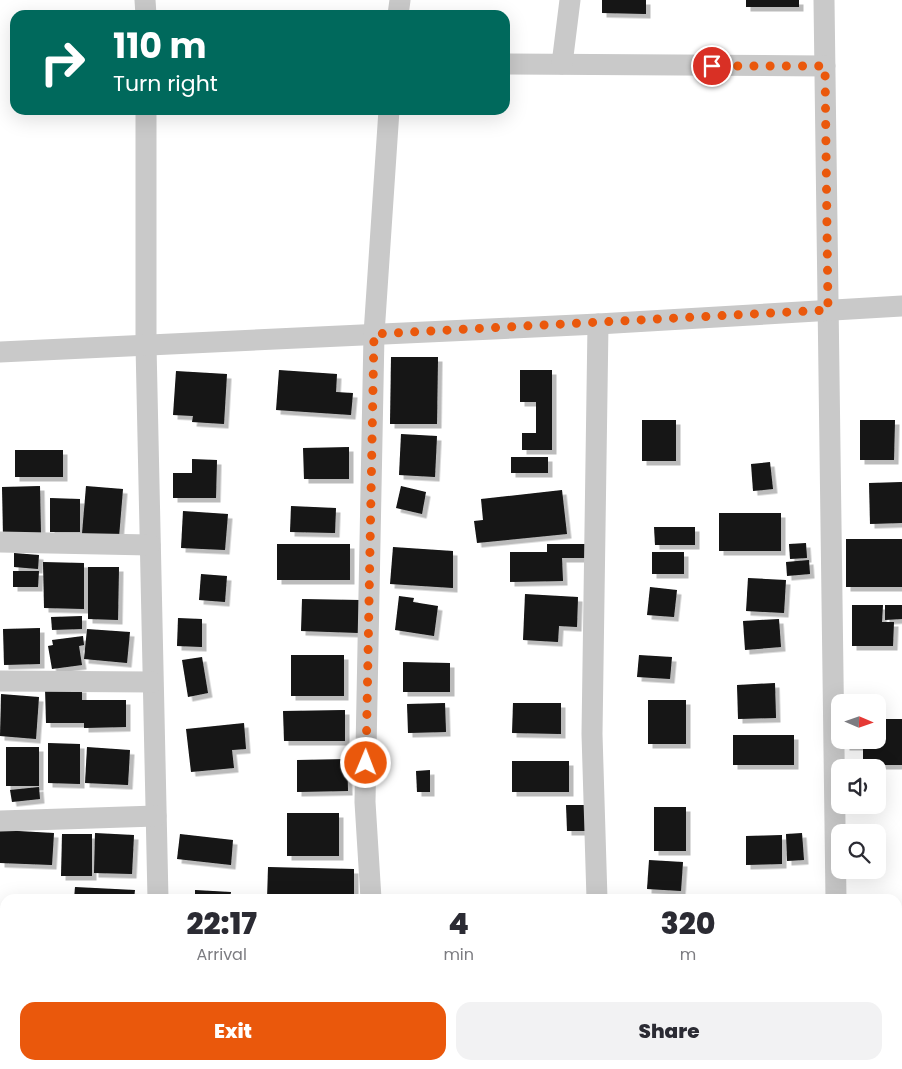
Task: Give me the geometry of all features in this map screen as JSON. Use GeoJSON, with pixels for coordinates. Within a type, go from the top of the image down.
{"type":"FeatureCollection","features":[{"type":"Feature","properties":{"kind":"street"},"geometry":{"type":"LineString","coordinates":[[562,64],[570,0]]}},
{"type":"Feature","properties":{"kind":"street"},"geometry":{"type":"LineString","coordinates":[[824,0],[836,894]]}},
{"type":"Feature","properties":{"kind":"street"},"geometry":{"type":"LineString","coordinates":[[510,64],[825,66]]}},
{"type":"Feature","properties":{"kind":"street"},"geometry":{"type":"LineString","coordinates":[[146,115],[146,345],[158,894]]}},
{"type":"Feature","properties":{"kind":"street"},"geometry":{"type":"LineString","coordinates":[[371,894],[366,802],[374,334],[389,115]]}},
{"type":"Feature","properties":{"kind":"street"},"geometry":{"type":"LineString","coordinates":[[0,352],[598,324],[902,306]]}},
{"type":"Feature","properties":{"kind":"street"},"geometry":{"type":"LineString","coordinates":[[597,894],[592,734],[598,324]]}},
{"type":"Feature","properties":{"kind":"street"},"geometry":{"type":"LineString","coordinates":[[0,542],[150,545]]}},
{"type":"Feature","properties":{"kind":"street"},"geometry":{"type":"LineString","coordinates":[[0,681],[152,682]]}},
{"type":"Feature","properties":{"kind":"street"},"geometry":{"type":"LineString","coordinates":[[0,820],[156,816]]}},
{"type":"Feature","properties":{"kind":"building"},"geometry":{"type":"Polygon","coordinates":[[[602,0],[646,0],[646,14],[602,13],[602,0]]]}},
{"type":"Feature","properties":{"kind":"building"},"geometry":{"type":"Polygon","coordinates":[[[746,0],[799,0],[799,7],[746,7],[746,0]]]}},
{"type":"Feature","properties":{"kind":"building"},"geometry":{"type":"Polygon","coordinates":[[[391,357],[438,357],[437,424],[390,424],[391,357]]]}},
{"type":"Feature","properties":{"kind":"building"},"geometry":{"type":"Polygon","coordinates":[[[279,370],[337,374],[336,392],[353,393],[351,415],[276,410],[279,370]]]}},
{"type":"Feature","properties":{"kind":"building"},"geometry":{"type":"Polygon","coordinates":[[[520,370],[552,370],[552,450],[522,450],[522,433],[536,433],[536,402],[520,402],[520,370]]]}},
{"type":"Feature","properties":{"kind":"building"},"geometry":{"type":"Polygon","coordinates":[[[176,371],[227,374],[224,424],[192,422],[193,416],[173,415],[176,371]]]}},
{"type":"Feature","properties":{"kind":"building"},"geometry":{"type":"Polygon","coordinates":[[[642,420],[676,420],[676,461],[642,461],[642,420]]]}},
{"type":"Feature","properties":{"kind":"building"},"geometry":{"type":"Polygon","coordinates":[[[860,420],[895,420],[894,460],[860,460],[860,420]]]}},
{"type":"Feature","properties":{"kind":"building"},"geometry":{"type":"Polygon","coordinates":[[[401,434],[437,436],[435,477],[399,475],[401,434]]]}},
{"type":"Feature","properties":{"kind":"building"},"geometry":{"type":"Polygon","coordinates":[[[349,447],[349,479],[304,479],[303,448],[349,447]]]}},
{"type":"Feature","properties":{"kind":"building"},"geometry":{"type":"Polygon","coordinates":[[[15,450],[63,450],[63,477],[15,477],[15,450]]]}},
{"type":"Feature","properties":{"kind":"building"},"geometry":{"type":"Polygon","coordinates":[[[511,457],[548,457],[548,473],[511,473],[511,457]]]}},
{"type":"Feature","properties":{"kind":"building"},"geometry":{"type":"Polygon","coordinates":[[[192,459],[217,460],[216,498],[173,498],[173,473],[192,473],[192,459]]]}},
{"type":"Feature","properties":{"kind":"building"},"geometry":{"type":"Polygon","coordinates":[[[770,462],[773,489],[753,491],[751,464],[770,462]]]}},
{"type":"Feature","properties":{"kind":"building"},"geometry":{"type":"Polygon","coordinates":[[[902,482],[902,523],[870,524],[869,483],[902,482]]]}},
{"type":"Feature","properties":{"kind":"building"},"geometry":{"type":"Polygon","coordinates":[[[40,486],[41,535],[3,536],[2,487],[40,486]]]}},
{"type":"Feature","properties":{"kind":"building"},"geometry":{"type":"Polygon","coordinates":[[[86,486],[123,489],[119,537],[82,534],[86,486]]]}},
{"type":"Feature","properties":{"kind":"building"},"geometry":{"type":"Polygon","coordinates":[[[401,486],[426,492],[422,514],[396,508],[401,486]]]}},
{"type":"Feature","properties":{"kind":"building"},"geometry":{"type":"Polygon","coordinates":[[[562,490],[567,534],[477,543],[474,521],[483,520],[481,499],[562,490]]]}},
{"type":"Feature","properties":{"kind":"building"},"geometry":{"type":"Polygon","coordinates":[[[50,498],[80,499],[80,532],[50,532],[50,498]]]}},
{"type":"Feature","properties":{"kind":"building"},"geometry":{"type":"Polygon","coordinates":[[[291,506],[336,508],[335,533],[290,532],[291,506]]]}},
{"type":"Feature","properties":{"kind":"building"},"geometry":{"type":"Polygon","coordinates":[[[183,511],[228,514],[225,550],[181,548],[183,511]]]}},
{"type":"Feature","properties":{"kind":"building"},"geometry":{"type":"Polygon","coordinates":[[[719,513],[781,513],[781,551],[719,551],[719,513]]]}},
{"type":"Feature","properties":{"kind":"building"},"geometry":{"type":"Polygon","coordinates":[[[654,527],[695,527],[695,545],[655,545],[654,527]]]}},
{"type":"Feature","properties":{"kind":"building"},"geometry":{"type":"Polygon","coordinates":[[[846,539],[902,539],[902,587],[846,587],[846,539]]]}},
{"type":"Feature","properties":{"kind":"building"},"geometry":{"type":"Polygon","coordinates":[[[806,543],[807,558],[790,559],[789,544],[806,543]]]}},
{"type":"Feature","properties":{"kind":"building"},"geometry":{"type":"Polygon","coordinates":[[[277,544],[350,544],[350,580],[277,580],[277,544]]]}},
{"type":"Feature","properties":{"kind":"building"},"geometry":{"type":"Polygon","coordinates":[[[547,544],[586,544],[586,558],[562,558],[563,581],[510,582],[510,552],[547,552],[547,544]]]}},
{"type":"Feature","properties":{"kind":"building"},"geometry":{"type":"Polygon","coordinates":[[[393,547],[453,551],[453,588],[390,584],[393,547]]]}},
{"type":"Feature","properties":{"kind":"building"},"geometry":{"type":"Polygon","coordinates":[[[652,552],[684,552],[684,574],[652,574],[652,552]]]}},
{"type":"Feature","properties":{"kind":"building"},"geometry":{"type":"Polygon","coordinates":[[[14,553],[39,555],[38,569],[14,567],[14,553]]]}},
{"type":"Feature","properties":{"kind":"building"},"geometry":{"type":"Polygon","coordinates":[[[809,560],[810,574],[787,576],[786,562],[809,560]]]}},
{"type":"Feature","properties":{"kind":"building"},"geometry":{"type":"Polygon","coordinates":[[[43,562],[84,563],[84,609],[44,608],[43,562]]]}},
{"type":"Feature","properties":{"kind":"building"},"geometry":{"type":"Polygon","coordinates":[[[88,567],[119,567],[118,620],[88,619],[88,567]]]}},
{"type":"Feature","properties":{"kind":"building"},"geometry":{"type":"Polygon","coordinates":[[[13,571],[39,571],[38,587],[13,587],[13,571]]]}},
{"type":"Feature","properties":{"kind":"building"},"geometry":{"type":"Polygon","coordinates":[[[201,574],[227,576],[225,602],[199,600],[201,574]]]}},
{"type":"Feature","properties":{"kind":"building"},"geometry":{"type":"Polygon","coordinates":[[[748,578],[786,580],[784,613],[746,611],[748,578]]]}},
{"type":"Feature","properties":{"kind":"building"},"geometry":{"type":"Polygon","coordinates":[[[650,587],[677,590],[674,617],[647,615],[650,587]]]}},
{"type":"Feature","properties":{"kind":"building"},"geometry":{"type":"Polygon","coordinates":[[[525,594],[578,597],[577,627],[559,626],[558,642],[523,640],[525,594]]]}},
{"type":"Feature","properties":{"kind":"building"},"geometry":{"type":"Polygon","coordinates":[[[399,596],[414,598],[413,602],[438,606],[434,636],[395,630],[399,596]]]}},
{"type":"Feature","properties":{"kind":"building"},"geometry":{"type":"Polygon","coordinates":[[[302,599],[360,600],[359,633],[301,631],[302,599]]]}},
{"type":"Feature","properties":{"kind":"building"},"geometry":{"type":"Polygon","coordinates":[[[852,605],[883,605],[882,622],[894,622],[893,646],[852,646],[852,605]]]}},
{"type":"Feature","properties":{"kind":"building"},"geometry":{"type":"Polygon","coordinates":[[[885,605],[902,605],[902,619],[885,620],[885,605]]]}},
{"type":"Feature","properties":{"kind":"building"},"geometry":{"type":"Polygon","coordinates":[[[82,616],[82,629],[52,630],[51,617],[82,616]]]}},
{"type":"Feature","properties":{"kind":"building"},"geometry":{"type":"Polygon","coordinates":[[[178,618],[202,619],[202,647],[177,646],[178,618]]]}},
{"type":"Feature","properties":{"kind":"building"},"geometry":{"type":"Polygon","coordinates":[[[779,619],[781,647],[745,650],[743,621],[779,619]]]}},
{"type":"Feature","properties":{"kind":"building"},"geometry":{"type":"Polygon","coordinates":[[[40,628],[40,664],[4,665],[3,629],[40,628]]]}},
{"type":"Feature","properties":{"kind":"building"},"geometry":{"type":"Polygon","coordinates":[[[87,629],[130,632],[127,663],[84,659],[87,629]]]}},
{"type":"Feature","properties":{"kind":"building"},"geometry":{"type":"Polygon","coordinates":[[[83,636],[84,645],[79,646],[82,665],[52,669],[48,646],[53,645],[52,640],[83,636]]]}},
{"type":"Feature","properties":{"kind":"building"},"geometry":{"type":"Polygon","coordinates":[[[291,655],[344,655],[344,696],[291,696],[291,655]]]}},
{"type":"Feature","properties":{"kind":"building"},"geometry":{"type":"Polygon","coordinates":[[[639,655],[672,657],[670,679],[637,677],[639,655]]]}},
{"type":"Feature","properties":{"kind":"building"},"geometry":{"type":"Polygon","coordinates":[[[202,657],[208,693],[188,697],[182,660],[202,657]]]}},
{"type":"Feature","properties":{"kind":"building"},"geometry":{"type":"Polygon","coordinates":[[[403,662],[450,663],[450,692],[403,692],[403,662]]]}},
{"type":"Feature","properties":{"kind":"building"},"geometry":{"type":"Polygon","coordinates":[[[775,683],[776,718],[738,719],[737,685],[775,683]]]}},
{"type":"Feature","properties":{"kind":"building"},"geometry":{"type":"Polygon","coordinates":[[[45,688],[82,688],[82,700],[126,700],[126,727],[84,728],[84,723],[46,723],[45,688]]]}},
{"type":"Feature","properties":{"kind":"building"},"geometry":{"type":"Polygon","coordinates":[[[1,694],[39,697],[36,739],[0,736],[1,694]]]}},
{"type":"Feature","properties":{"kind":"building"},"geometry":{"type":"Polygon","coordinates":[[[648,700],[686,700],[686,744],[648,744],[648,700]]]}},
{"type":"Feature","properties":{"kind":"building"},"geometry":{"type":"Polygon","coordinates":[[[445,703],[446,732],[408,733],[407,704],[445,703]]]}},
{"type":"Feature","properties":{"kind":"building"},"geometry":{"type":"Polygon","coordinates":[[[513,703],[561,703],[561,734],[512,733],[513,703]]]}},
{"type":"Feature","properties":{"kind":"building"},"geometry":{"type":"Polygon","coordinates":[[[345,710],[345,741],[284,741],[283,711],[345,710]]]}},
{"type":"Feature","properties":{"kind":"building"},"geometry":{"type":"Polygon","coordinates":[[[886,719],[902,719],[902,765],[886,765],[886,759],[863,759],[863,749],[886,749],[886,719]]]}},
{"type":"Feature","properties":{"kind":"building"},"geometry":{"type":"Polygon","coordinates":[[[244,723],[246,749],[232,750],[234,768],[191,772],[186,729],[244,723]]]}},
{"type":"Feature","properties":{"kind":"building"},"geometry":{"type":"Polygon","coordinates":[[[733,735],[794,735],[794,765],[733,765],[733,735]]]}},
{"type":"Feature","properties":{"kind":"building"},"geometry":{"type":"Polygon","coordinates":[[[48,743],[80,744],[80,784],[48,783],[48,743]]]}},
{"type":"Feature","properties":{"kind":"building"},"geometry":{"type":"Polygon","coordinates":[[[6,747],[39,747],[39,786],[6,786],[6,747]]]}},
{"type":"Feature","properties":{"kind":"building"},"geometry":{"type":"Polygon","coordinates":[[[87,747],[130,750],[128,785],[85,783],[87,747]]]}},
{"type":"Feature","properties":{"kind":"building"},"geometry":{"type":"Polygon","coordinates":[[[347,759],[348,791],[297,792],[297,760],[347,759]]]}},
{"type":"Feature","properties":{"kind":"building"},"geometry":{"type":"Polygon","coordinates":[[[512,761],[569,761],[569,792],[512,792],[512,761]]]}},
{"type":"Feature","properties":{"kind":"building"},"geometry":{"type":"Polygon","coordinates":[[[430,770],[430,792],[417,792],[416,771],[430,770]]]}},
{"type":"Feature","properties":{"kind":"building"},"geometry":{"type":"Polygon","coordinates":[[[39,787],[40,799],[12,802],[10,790],[39,787]]]}},
{"type":"Feature","properties":{"kind":"building"},"geometry":{"type":"Polygon","coordinates":[[[566,805],[590,805],[591,831],[567,831],[566,805]]]}},
{"type":"Feature","properties":{"kind":"building"},"geometry":{"type":"Polygon","coordinates":[[[654,807],[686,807],[686,851],[654,851],[654,807]]]}},
{"type":"Feature","properties":{"kind":"building"},"geometry":{"type":"Polygon","coordinates":[[[287,813],[339,813],[339,856],[287,856],[287,813]]]}},
{"type":"Feature","properties":{"kind":"building"},"geometry":{"type":"Polygon","coordinates":[[[0,830],[54,833],[52,865],[0,863],[0,830]]]}},
{"type":"Feature","properties":{"kind":"building"},"geometry":{"type":"Polygon","coordinates":[[[95,833],[134,835],[132,874],[94,873],[95,833]]]}},
{"type":"Feature","properties":{"kind":"building"},"geometry":{"type":"Polygon","coordinates":[[[802,833],[804,860],[787,861],[786,834],[802,833]]]}},
{"type":"Feature","properties":{"kind":"building"},"geometry":{"type":"Polygon","coordinates":[[[62,834],[92,834],[92,876],[61,876],[62,834]]]}},
{"type":"Feature","properties":{"kind":"building"},"geometry":{"type":"Polygon","coordinates":[[[180,834],[233,840],[231,865],[177,859],[180,834]]]}},
{"type":"Feature","properties":{"kind":"building"},"geometry":{"type":"Polygon","coordinates":[[[782,835],[782,864],[746,865],[746,836],[782,835]]]}},
{"type":"Feature","properties":{"kind":"building"},"geometry":{"type":"Polygon","coordinates":[[[649,860],[683,862],[681,891],[647,889],[649,860]]]}},
{"type":"Feature","properties":{"kind":"building"},"geometry":{"type":"Polygon","coordinates":[[[268,867],[354,869],[354,894],[267,894],[268,867]]]}},
{"type":"Feature","properties":{"kind":"building"},"geometry":{"type":"Polygon","coordinates":[[[75,887],[135,890],[135,894],[74,894],[75,887]]]}},
{"type":"Feature","properties":{"kind":"building"},"geometry":{"type":"Polygon","coordinates":[[[195,890],[231,892],[231,894],[195,894],[195,890]]]}},
{"type":"Feature","properties":{"kind":"route"},"geometry":{"type":"LineString","coordinates":[[366,763],[374,334],[598,324],[828,310],[825,66],[712,66]]}}]}
